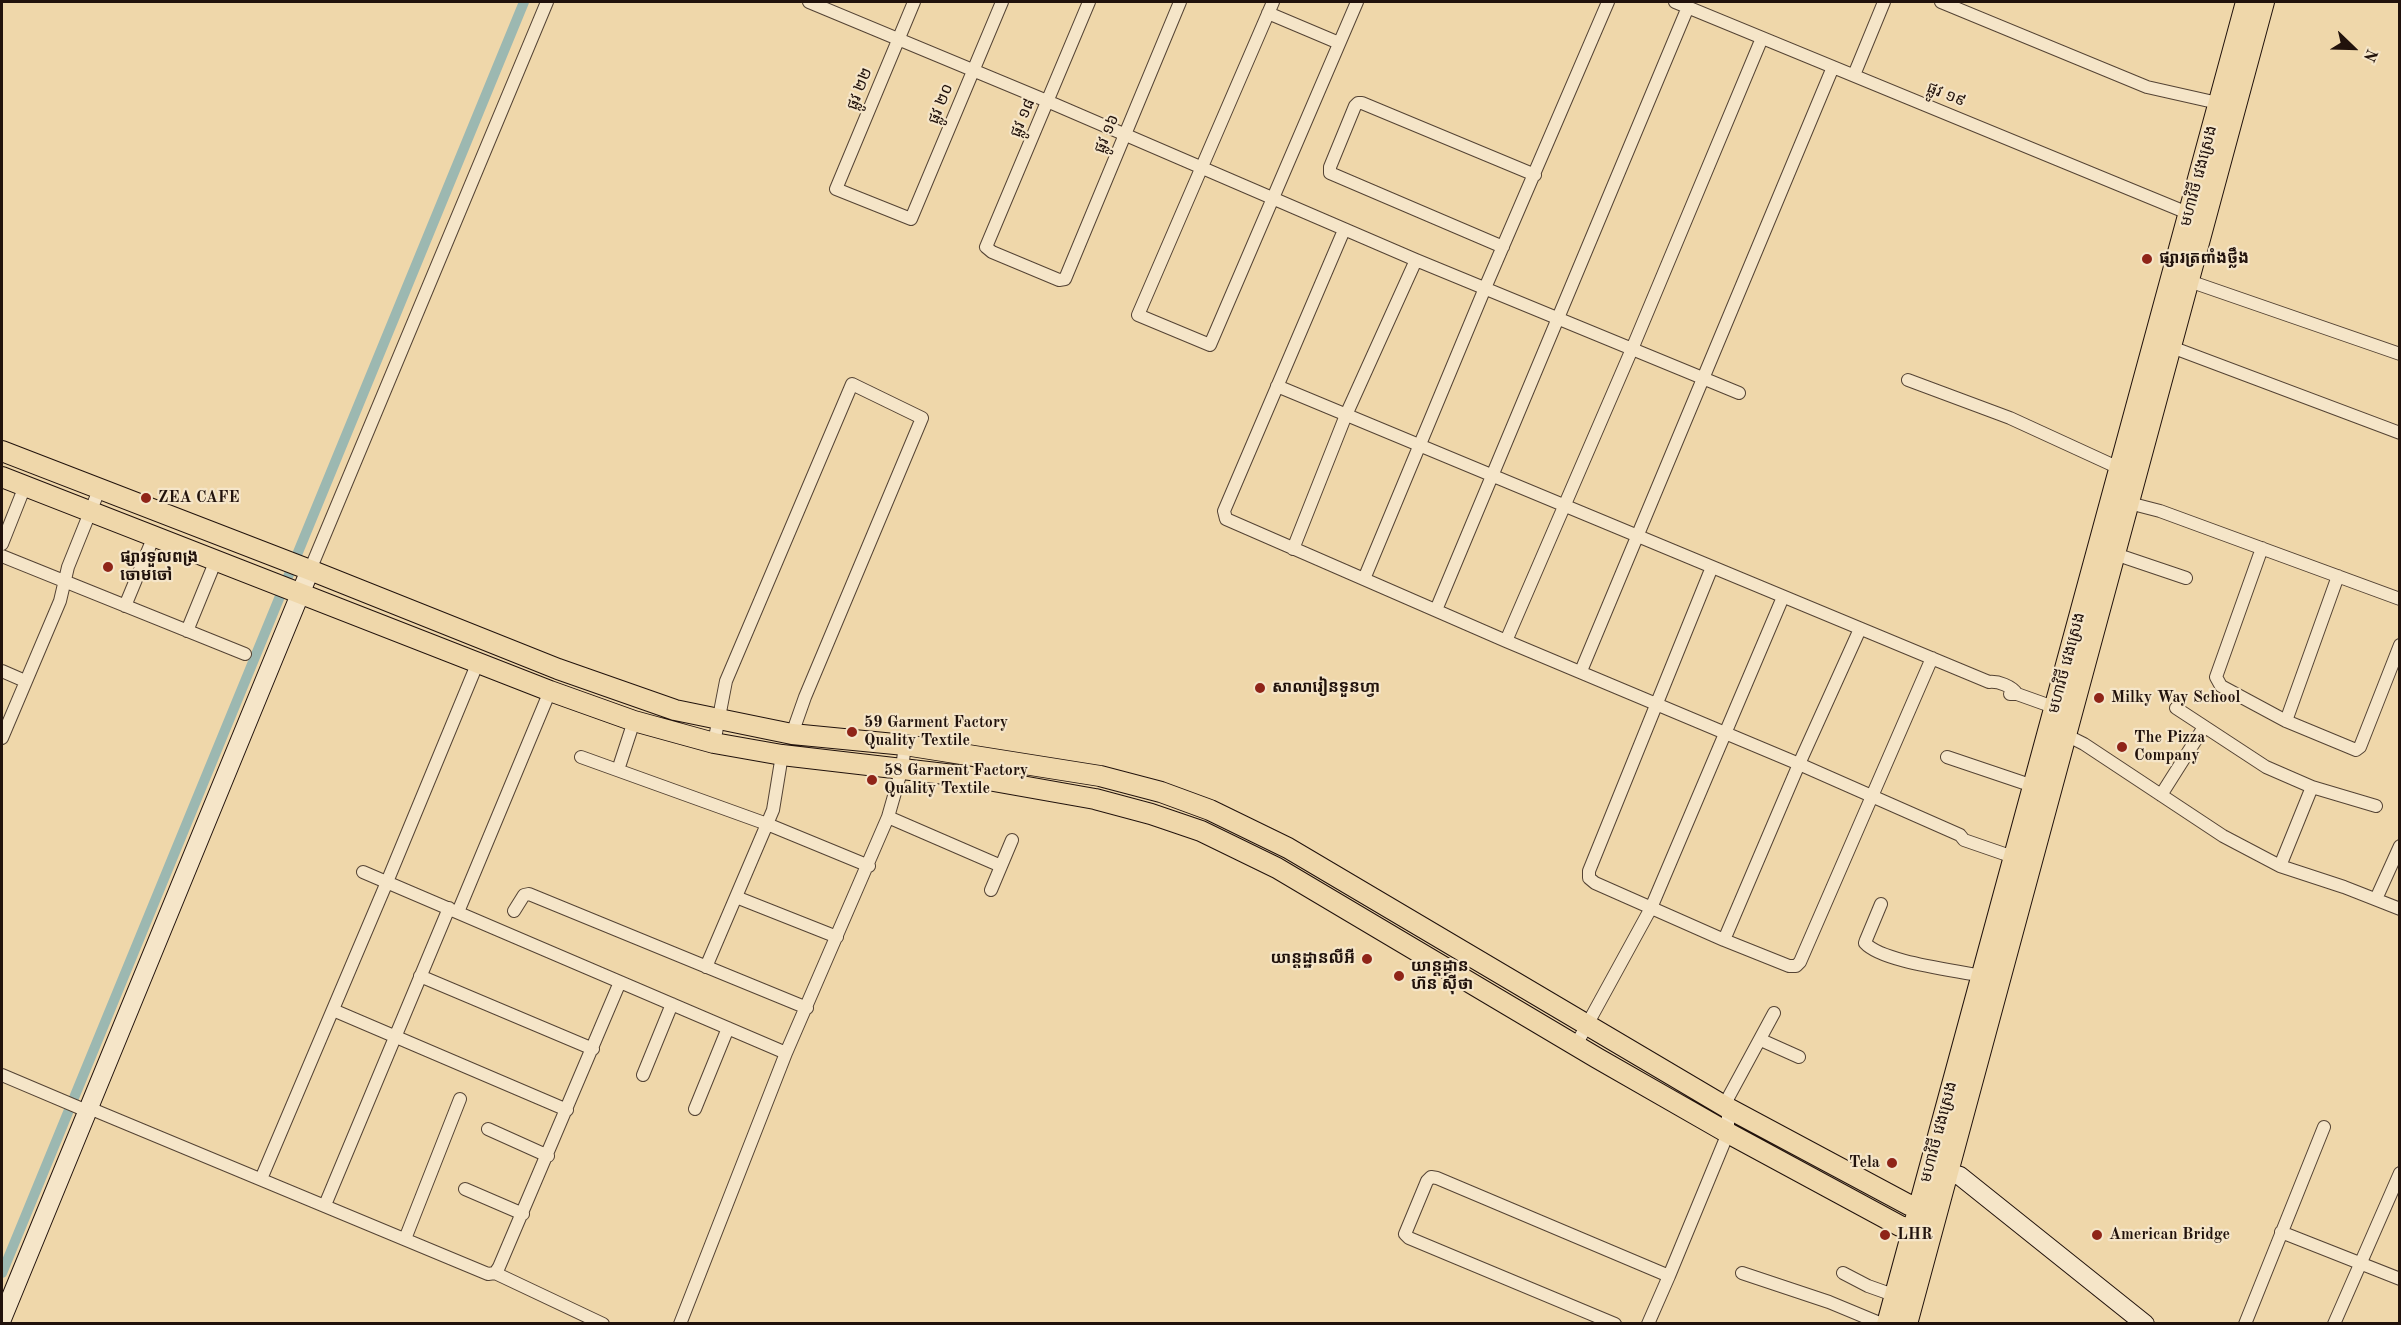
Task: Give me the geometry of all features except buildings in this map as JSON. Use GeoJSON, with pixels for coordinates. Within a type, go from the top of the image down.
{"type":"FeatureCollection","features":[{"type":"Feature","properties":{"kind":"main road","name":"មហាវិថី វេងស្រេង"},"geometry":{"type":"LineString","coordinates":[[2063,711],[2119,468],[2162,344],[2189,281],[2197,217],[2218,103],[2246,2]]}},
{"type":"Feature","properties":{"kind":"main road","name":"មហាវិថី វេងស្រេង"},"geometry":{"type":"LineString","coordinates":[[1887,1323],[1904,1298],[2057,732],[2115,554],[2129,503],[2162,344],[2197,217],[2264,2]]}},
{"type":"Feature","properties":{"kind":"main road"},"geometry":{"type":"LineString","coordinates":[[2,452],[628,695],[675,710],[792,734],[904,745],[1100,776],[1161,792],[1220,814],[1261,834],[1490,965],[1726,1107],[1909,1204],[1928,1210]]}},
{"type":"Feature","properties":{"kind":"main road"},"geometry":{"type":"LineString","coordinates":[[2,477],[550,691],[634,721],[714,743],[782,756],[902,768],[1095,798],[1151,813],[1201,831],[1250,855],[1355,913],[1728,1133],[1866,1209],[1900,1226],[1922,1232]]}},
{"type":"Feature","properties":{"kind":"main road","name":"មហាវិថី វេងស្រេង"},"geometry":{"type":"LineString","coordinates":[[1939,1170],[1982,976],[2024,856],[2033,788],[2057,732]]}},
{"type":"Feature","properties":{"kind":"main road"},"geometry":{"type":"LineString","coordinates":[[1151,813],[1161,792]]}},
{"type":"Feature","properties":{"kind":"main road"},"geometry":{"type":"LineString","coordinates":[[1250,855],[1261,834]]}},
{"type":"Feature","properties":{"kind":"main road","name":"មហាវិថី វេងស្រេង"},"geometry":{"type":"LineString","coordinates":[[1904,1298],[1906,1323]]}},
{"type":"Feature","properties":{"kind":"street"},"geometry":{"type":"LineString","coordinates":[[2,1319],[81,1108],[298,566],[547,2]]}},
{"type":"Feature","properties":{"kind":"street"},"geometry":{"type":"LineString","coordinates":[[809,2],[825,5],[898,39],[1125,134],[1344,230],[1739,393]]}},
{"type":"Feature","properties":{"kind":"street","name":"ផ្លូវ ២២"},"geometry":{"type":"LineString","coordinates":[[911,219],[836,189],[914,2]]}},
{"type":"Feature","properties":{"kind":"street","name":"ផ្លូវ ២០"},"geometry":{"type":"LineString","coordinates":[[911,219],[1002,2]]}},
{"type":"Feature","properties":{"kind":"street","name":"ផ្លូវ ១៨"},"geometry":{"type":"LineString","coordinates":[[1065,279],[1059,280],[992,252],[986,247],[1089,2]]}},
{"type":"Feature","properties":{"kind":"street","name":"ផ្លូវ ១៦"},"geometry":{"type":"LineString","coordinates":[[1065,279],[1180,2]]}},
{"type":"Feature","properties":{"kind":"street"},"geometry":{"type":"LineString","coordinates":[[1339,43],[1271,7],[1138,315],[1210,345],[1357,2]]}},
{"type":"Feature","properties":{"kind":"street"},"geometry":{"type":"LineString","coordinates":[[1364,579],[1485,288],[1608,2]]}},
{"type":"Feature","properties":{"kind":"street","name":"ផ្លូវ ១៩"},"geometry":{"type":"LineString","coordinates":[[1675,2],[2197,217]]}},
{"type":"Feature","properties":{"kind":"street"},"geometry":{"type":"LineString","coordinates":[[1854,75],[1884,2]]}},
{"type":"Feature","properties":{"kind":"street"},"geometry":{"type":"LineString","coordinates":[[1941,2],[2147,87],[2218,103]]}},
{"type":"Feature","properties":{"kind":"street"},"geometry":{"type":"LineString","coordinates":[[1436,610],[1688,7]]}},
{"type":"Feature","properties":{"kind":"street"},"geometry":{"type":"LineString","coordinates":[[1506,641],[1632,349],[1762,38]]}},
{"type":"Feature","properties":{"kind":"street"},"geometry":{"type":"LineString","coordinates":[[1581,671],[1833,67]]}},
{"type":"Feature","properties":{"kind":"street"},"geometry":{"type":"LineString","coordinates":[[1503,247],[1330,173],[1330,167],[1355,106],[1362,103],[1535,175]]}},
{"type":"Feature","properties":{"kind":"street"},"geometry":{"type":"LineString","coordinates":[[1344,230],[1224,511],[1226,519],[1506,641],[1799,764],[1871,797],[1960,834],[1966,834],[2024,856]]}},
{"type":"Feature","properties":{"kind":"street"},"geometry":{"type":"LineString","coordinates":[[1293,549],[1346,415],[1416,260]]}},
{"type":"Feature","properties":{"kind":"street"},"geometry":{"type":"LineString","coordinates":[[2189,281],[2400,354]]}},
{"type":"Feature","properties":{"kind":"street"},"geometry":{"type":"LineString","coordinates":[[2162,344],[2400,433]]}},
{"type":"Feature","properties":{"kind":"street"},"geometry":{"type":"LineString","coordinates":[[1908,380],[2010,418],[2119,468]]}},
{"type":"Feature","properties":{"kind":"street"},"geometry":{"type":"LineString","coordinates":[[714,743],[726,681],[852,384],[922,418],[805,697],[792,734]]}},
{"type":"Feature","properties":{"kind":"street"},"geometry":{"type":"LineString","coordinates":[[1277,386],[1989,682],[1994,681],[2014,689],[2017,694],[2063,711]]}},
{"type":"Feature","properties":{"kind":"street"},"geometry":{"type":"LineString","coordinates":[[2,544],[25,486]]}},
{"type":"Feature","properties":{"kind":"street"},"geometry":{"type":"LineString","coordinates":[[2,738],[60,600],[68,567],[99,490]]}},
{"type":"Feature","properties":{"kind":"street"},"geometry":{"type":"LineString","coordinates":[[2129,503],[2160,511],[2400,599]]}},
{"type":"Feature","properties":{"kind":"street"},"geometry":{"type":"LineString","coordinates":[[125,606],[154,536]]}},
{"type":"Feature","properties":{"kind":"street"},"geometry":{"type":"LineString","coordinates":[[2262,548],[2216,677],[2221,686],[2286,721],[2356,750],[2360,747],[2400,645]]}},
{"type":"Feature","properties":{"kind":"street"},"geometry":{"type":"LineString","coordinates":[[2115,554],[2186,578]]}},
{"type":"Feature","properties":{"kind":"street"},"geometry":{"type":"LineString","coordinates":[[2,556],[245,654]]}},
{"type":"Feature","properties":{"kind":"street"},"geometry":{"type":"LineString","coordinates":[[187,630],[216,560]]}},
{"type":"Feature","properties":{"kind":"street"},"geometry":{"type":"LineString","coordinates":[[1712,567],[1589,871],[1589,878],[1595,883],[1724,940],[1789,966],[1796,966],[1800,962],[1932,658]]}},
{"type":"Feature","properties":{"kind":"street"},"geometry":{"type":"LineString","coordinates":[[2286,721],[2338,576]]}},
{"type":"Feature","properties":{"kind":"street"},"geometry":{"type":"LineString","coordinates":[[1576,1045],[1651,908],[1783,597]]}},
{"type":"Feature","properties":{"kind":"street"},"geometry":{"type":"LineString","coordinates":[[1724,940],[1860,628]]}},
{"type":"Feature","properties":{"kind":"street"},"geometry":{"type":"LineString","coordinates":[[261,1179],[478,662]]}},
{"type":"Feature","properties":{"kind":"street"},"geometry":{"type":"LineString","coordinates":[[2,671],[26,681]]}},
{"type":"Feature","properties":{"kind":"street"},"geometry":{"type":"LineString","coordinates":[[325,1205],[420,976],[454,910],[550,691]]}},
{"type":"Feature","properties":{"kind":"street"},"geometry":{"type":"LineString","coordinates":[[2176,708],[2266,767],[2312,787],[2376,807]]}},
{"type":"Feature","properties":{"kind":"street"},"geometry":{"type":"LineString","coordinates":[[618,770],[634,721]]}},
{"type":"Feature","properties":{"kind":"street"},"geometry":{"type":"LineString","coordinates":[[2161,795],[2204,727]]}},
{"type":"Feature","properties":{"kind":"street"},"geometry":{"type":"LineString","coordinates":[[2057,732],[2084,744],[2223,836],[2280,866],[2344,886],[2400,909]]}},
{"type":"Feature","properties":{"kind":"street"},"geometry":{"type":"LineString","coordinates":[[680,1323],[786,1053],[869,866],[888,817],[902,768],[904,745]]}},
{"type":"Feature","properties":{"kind":"street"},"geometry":{"type":"LineString","coordinates":[[706,967],[773,810],[782,756]]}},
{"type":"Feature","properties":{"kind":"street"},"geometry":{"type":"LineString","coordinates":[[582,757],[767,824],[869,866]]}},
{"type":"Feature","properties":{"kind":"street"},"geometry":{"type":"LineString","coordinates":[[1947,757],[2033,788]]}},
{"type":"Feature","properties":{"kind":"street"},"geometry":{"type":"LineString","coordinates":[[2280,866],[2312,787]]}},
{"type":"Feature","properties":{"kind":"street"},"geometry":{"type":"LineString","coordinates":[[888,817],[1001,866]]}},
{"type":"Feature","properties":{"kind":"street"},"geometry":{"type":"LineString","coordinates":[[990,890],[1012,840]]}},
{"type":"Feature","properties":{"kind":"street"},"geometry":{"type":"LineString","coordinates":[[2376,899],[2400,846]]}},
{"type":"Feature","properties":{"kind":"street"},"geometry":{"type":"LineString","coordinates":[[363,872],[786,1053]]}},
{"type":"Feature","properties":{"kind":"street"},"geometry":{"type":"LineString","coordinates":[[514,911],[524,895],[530,894],[807,1008]]}},
{"type":"Feature","properties":{"kind":"street"},"geometry":{"type":"LineString","coordinates":[[736,897],[837,937]]}},
{"type":"Feature","properties":{"kind":"street"},"geometry":{"type":"LineString","coordinates":[[1881,904],[1865,943],[1868,946],[1887,957],[1982,976]]}},
{"type":"Feature","properties":{"kind":"street"},"geometry":{"type":"LineString","coordinates":[[420,976],[593,1049]]}},
{"type":"Feature","properties":{"kind":"street"},"geometry":{"type":"LineString","coordinates":[[495,1273],[548,1156],[620,982]]}},
{"type":"Feature","properties":{"kind":"street"},"geometry":{"type":"LineString","coordinates":[[643,1075],[672,1004]]}},
{"type":"Feature","properties":{"kind":"street"},"geometry":{"type":"LineString","coordinates":[[333,1010],[567,1110]]}},
{"type":"Feature","properties":{"kind":"street"},"geometry":{"type":"LineString","coordinates":[[1647,1323],[1669,1276],[1728,1133],[1726,1107],[1728,1098],[1774,1013]]}},
{"type":"Feature","properties":{"kind":"street"},"geometry":{"type":"LineString","coordinates":[[695,1109],[728,1028]]}},
{"type":"Feature","properties":{"kind":"street"},"geometry":{"type":"LineString","coordinates":[[1761,1040],[1799,1057]]}},
{"type":"Feature","properties":{"kind":"street"},"geometry":{"type":"LineString","coordinates":[[2,1075],[325,1205],[488,1274],[495,1273],[603,1323]]}},
{"type":"Feature","properties":{"kind":"street"},"geometry":{"type":"LineString","coordinates":[[405,1239],[460,1099]]}},
{"type":"Feature","properties":{"kind":"street"},"geometry":{"type":"LineString","coordinates":[[2245,1323],[2324,1127]]}},
{"type":"Feature","properties":{"kind":"street"},"geometry":{"type":"LineString","coordinates":[[488,1129],[548,1156]]}},
{"type":"Feature","properties":{"kind":"street"},"geometry":{"type":"LineString","coordinates":[[1939,1170],[1960,1176],[2145,1323]]}},
{"type":"Feature","properties":{"kind":"street"},"geometry":{"type":"LineString","coordinates":[[2334,1323],[2400,1173]]}},
{"type":"Feature","properties":{"kind":"street"},"geometry":{"type":"LineString","coordinates":[[1615,1323],[1409,1238],[1405,1234],[1427,1181],[1437,1178],[1669,1276]]}},
{"type":"Feature","properties":{"kind":"street"},"geometry":{"type":"LineString","coordinates":[[465,1189],[522,1214]]}},
{"type":"Feature","properties":{"kind":"street"},"geometry":{"type":"LineString","coordinates":[[2281,1232],[2400,1279]]}},
{"type":"Feature","properties":{"kind":"street"},"geometry":{"type":"LineString","coordinates":[[1742,1273],[1882,1323]]}},
{"type":"Feature","properties":{"kind":"street"},"geometry":{"type":"LineString","coordinates":[[1843,1273],[1904,1298]]}},
{"type":"Feature","properties":{"kind":"waterway"},"geometry":{"type":"LineString","coordinates":[[2,1273],[524,2]]}},
{"type":"Feature","properties":{"kind":"place","name":"ផ្សារត្រពាំងថ្លឹង"},"geometry":{"type":"Point","coordinates":[2147,259]}},
{"type":"Feature","properties":{"kind":"place","name":"ZEA CAFE"},"geometry":{"type":"Point","coordinates":[146,498]}},
{"type":"Feature","properties":{"kind":"place","name":"ផ្សារទួលពង្រ ចោមចៅ"},"geometry":{"type":"Point","coordinates":[108,567]}},
{"type":"Feature","properties":{"kind":"place","name":"សាលារៀនទួនហ្វា"},"geometry":{"type":"Point","coordinates":[1260,688]}},
{"type":"Feature","properties":{"kind":"place","name":"Milky Way School"},"geometry":{"type":"Point","coordinates":[2099,698]}},
{"type":"Feature","properties":{"kind":"place","name":"59 Garment Factory Quality Textile"},"geometry":{"type":"Point","coordinates":[852,732]}},
{"type":"Feature","properties":{"kind":"place","name":"The Pizza Company"},"geometry":{"type":"Point","coordinates":[2122,747]}},
{"type":"Feature","properties":{"kind":"place","name":"58 Garment Factory Quality Textile"},"geometry":{"type":"Point","coordinates":[872,780]}},
{"type":"Feature","properties":{"kind":"place","name":"យាន្ដដ្ឋានលីអី"},"geometry":{"type":"Point","coordinates":[1367,959]}},
{"type":"Feature","properties":{"kind":"place","name":"យាន្ដដ្ឋាន ហ៊ន ស៊ីថា"},"geometry":{"type":"Point","coordinates":[1399,976]}},
{"type":"Feature","properties":{"kind":"place","name":"Tela"},"geometry":{"type":"Point","coordinates":[1892,1163]}},
{"type":"Feature","properties":{"kind":"place","name":"LHR"},"geometry":{"type":"Point","coordinates":[1885,1235]}},
{"type":"Feature","properties":{"kind":"place","name":"American Bridge"},"geometry":{"type":"Point","coordinates":[2097,1235]}}]}
